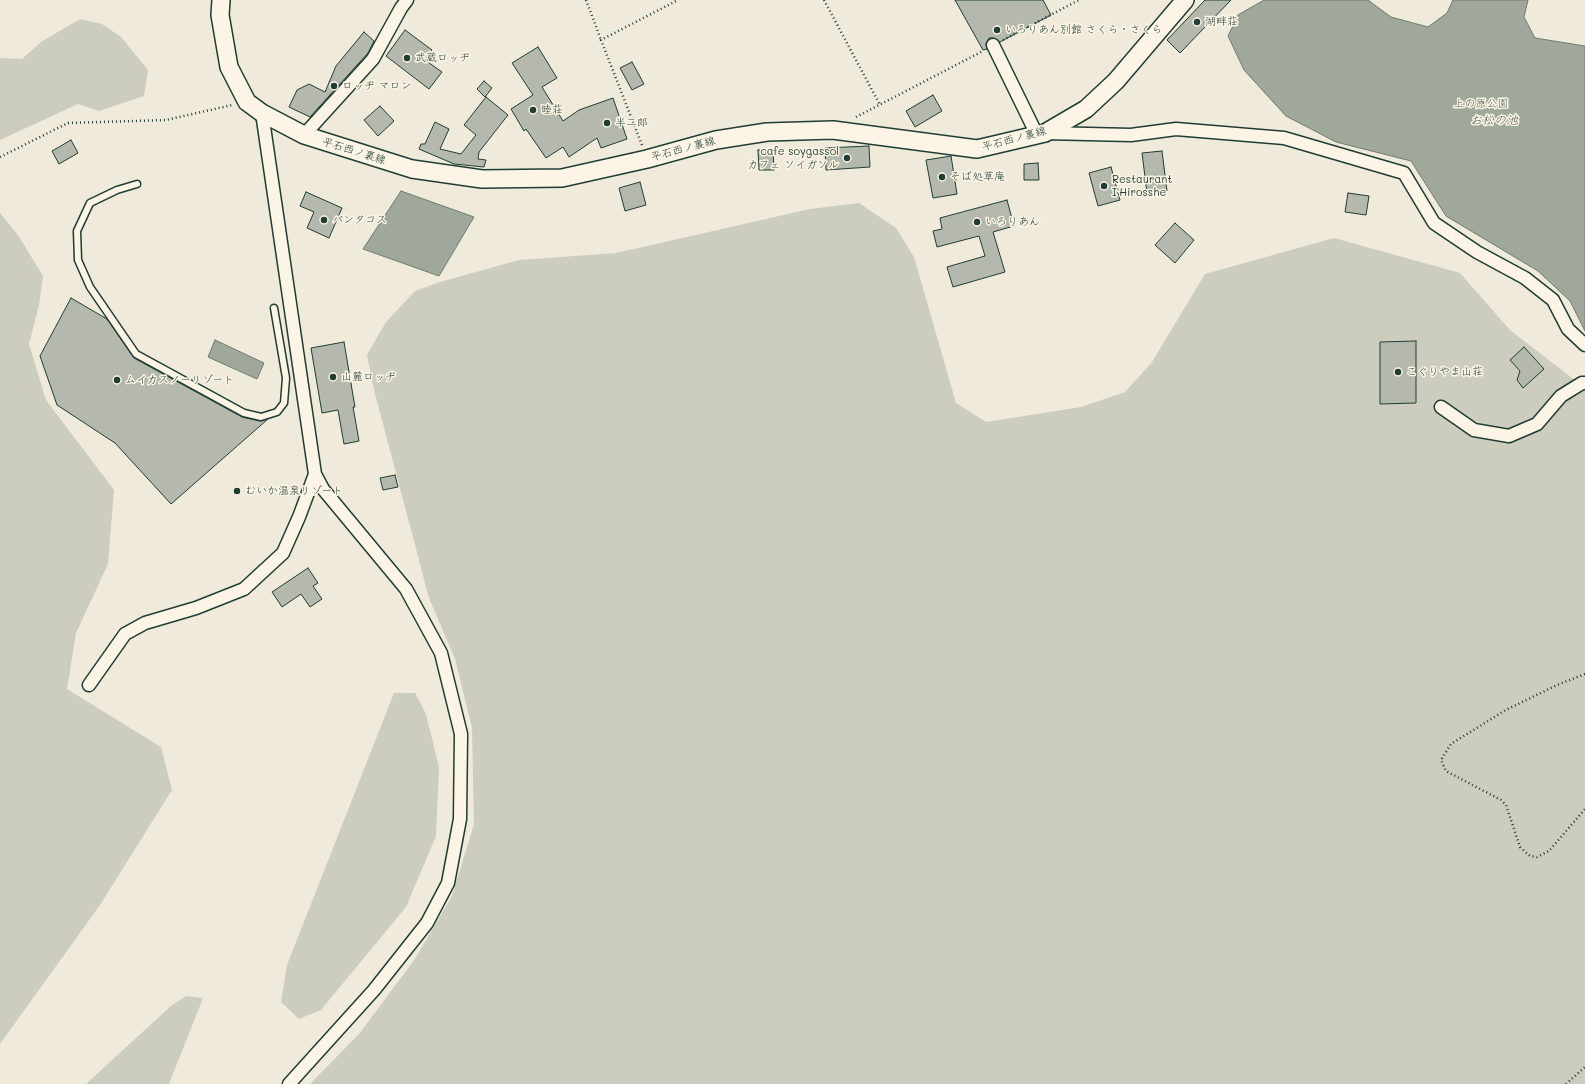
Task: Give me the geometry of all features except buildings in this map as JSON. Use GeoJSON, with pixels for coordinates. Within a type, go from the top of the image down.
{"type":"FeatureCollection","features":[{"type":"Feature","properties":{"kind":"main road"},"geometry":{"type":"LineString","coordinates":[[221,0],[220,15],[230,67],[246,102]]}},
{"type":"Feature","properties":{"kind":"main road","name":"平石西ノ裏線"},"geometry":{"type":"LineString","coordinates":[[246,102],[262,113],[304,135],[412,169],[482,179],[562,178],[647,159],[716,140],[767,132],[833,130],[977,148],[1041,134],[1086,109],[1111,86],[1185,0]]}},
{"type":"Feature","properties":{"kind":"street"},"geometry":{"type":"LineString","coordinates":[[304,135],[373,59],[401,8],[407,0]]}},
{"type":"Feature","properties":{"kind":"street"},"geometry":{"type":"LineString","coordinates":[[993,45],[1041,134],[1131,135],[1176,129],[1284,138],[1404,173],[1434,223],[1477,252],[1525,278],[1553,300],[1568,329],[1585,345]]}},
{"type":"Feature","properties":{"kind":"street"},"geometry":{"type":"LineString","coordinates":[[262,113],[315,474],[323,489],[406,589],[440,653],[461,734],[460,819],[448,883],[427,923],[374,990],[289,1084]]}},
{"type":"Feature","properties":{"kind":"street"},"geometry":{"type":"LineString","coordinates":[[1441,406],[1474,430],[1509,436],[1537,424],[1561,396],[1582,383],[1585,383]]}},
{"type":"Feature","properties":{"kind":"street"},"geometry":{"type":"LineString","coordinates":[[89,685],[125,634],[145,623],[196,608],[244,588],[283,553],[299,517],[315,474]]}},
{"type":"Feature","properties":{"kind":"lane"},"geometry":{"type":"LineString","coordinates":[[137,184],[117,190],[90,202],[77,231],[78,260],[90,287],[136,354],[244,413],[261,417],[266,416],[277,412],[284,403],[286,378],[274,308]]}},
{"type":"Feature","properties":{"kind":"path"},"geometry":{"type":"LineString","coordinates":[[586,0],[647,159]]}},
{"type":"Feature","properties":{"kind":"path"},"geometry":{"type":"LineString","coordinates":[[601,40],[678,0]]}},
{"type":"Feature","properties":{"kind":"path"},"geometry":{"type":"LineString","coordinates":[[824,0],[880,105]]}},
{"type":"Feature","properties":{"kind":"path"},"geometry":{"type":"LineString","coordinates":[[833,130],[1079,0]]}},
{"type":"Feature","properties":{"kind":"path"},"geometry":{"type":"LineString","coordinates":[[0,157],[68,123],[166,120],[246,102]]}},
{"type":"Feature","properties":{"kind":"path"},"geometry":{"type":"LineString","coordinates":[[1585,674],[1557,685],[1504,711],[1451,744],[1442,760],[1446,771],[1501,800],[1506,805],[1520,848],[1530,856],[1537,857],[1549,851],[1585,809]]}},
{"type":"Feature","properties":{"kind":"path"},"geometry":{"type":"LineString","coordinates":[[1566,1084],[1585,1067]]}},
{"type":"Feature","properties":{"kind":"shaded area"},"geometry":{"type":"Polygon","coordinates":[[[80,19],[102,24],[121,37],[148,70],[144,96],[99,111],[78,104],[0,140],[0,58],[22,59],[41,42],[80,19]]]}},
{"type":"Feature","properties":{"kind":"shaded area"},"geometry":{"type":"Polygon","coordinates":[[[859,203],[896,228],[914,257],[956,403],[986,422],[1081,407],[1125,392],[1152,362],[1205,274],[1334,238],[1460,273],[1510,330],[1585,388],[1585,1084],[310,1084],[359,1034],[415,959],[452,896],[474,824],[472,728],[455,659],[429,598],[374,390],[367,355],[386,322],[415,291],[440,282],[519,260],[616,253],[810,209],[859,203]]]}},
{"type":"Feature","properties":{"kind":"shaded area"},"geometry":{"type":"Polygon","coordinates":[[[0,213],[18,235],[43,276],[39,305],[29,344],[46,400],[114,490],[108,564],[76,633],[67,689],[161,747],[172,790],[100,905],[0,1044],[0,213]]]}},
{"type":"Feature","properties":{"kind":"shaded area"},"geometry":{"type":"Polygon","coordinates":[[[394,693],[415,693],[426,714],[439,767],[436,836],[406,907],[321,1010],[299,1019],[281,1002],[287,965],[394,693]]]}},
{"type":"Feature","properties":{"kind":"shaded area"},"geometry":{"type":"Polygon","coordinates":[[[186,996],[203,998],[169,1084],[86,1084],[172,1005],[186,996]]]}},
{"type":"Feature","properties":{"kind":"water","name":"お松の池"},"geometry":{"type":"Polygon","coordinates":[[[1264,0],[1368,0],[1391,17],[1428,27],[1447,13],[1453,0],[1528,0],[1524,17],[1535,38],[1585,46],[1585,331],[1570,301],[1538,271],[1446,216],[1411,161],[1336,142],[1286,116],[1244,70],[1228,36],[1238,15],[1264,0]]]}},
{"type":"Feature","properties":{"kind":"water"},"geometry":{"type":"Polygon","coordinates":[[[401,191],[474,217],[439,276],[363,249],[401,191]]]}},
{"type":"Feature","properties":{"kind":"water"},"geometry":{"type":"Polygon","coordinates":[[[215,340],[264,363],[257,379],[208,357],[215,340]]]}},
{"type":"Feature","properties":{"kind":"place","name":"湖畔荘"},"geometry":{"type":"Point","coordinates":[1197,22]}},
{"type":"Feature","properties":{"kind":"place","name":"いろりあん別館 さくら・さくら"},"geometry":{"type":"Point","coordinates":[997,30]}},
{"type":"Feature","properties":{"kind":"place","name":"武蔵ロッヂ"},"geometry":{"type":"Point","coordinates":[407,58]}},
{"type":"Feature","properties":{"kind":"place","name":"ロッヂ マロン"},"geometry":{"type":"Point","coordinates":[334,86]}},
{"type":"Feature","properties":{"kind":"place","name":"睦荘"},"geometry":{"type":"Point","coordinates":[533,110]}},
{"type":"Feature","properties":{"kind":"place","name":"半二郎"},"geometry":{"type":"Point","coordinates":[607,123]}},
{"type":"Feature","properties":{"kind":"place","name":"cafe soygassol カフェ ソイガソル"},"geometry":{"type":"Point","coordinates":[847,158]}},
{"type":"Feature","properties":{"kind":"place","name":"そば処草庵"},"geometry":{"type":"Point","coordinates":[942,177]}},
{"type":"Feature","properties":{"kind":"place","name":"Restaurant I'Hirosshe"},"geometry":{"type":"Point","coordinates":[1104,186]}},
{"type":"Feature","properties":{"kind":"place","name":"バンタコス"},"geometry":{"type":"Point","coordinates":[324,220]}},
{"type":"Feature","properties":{"kind":"place","name":"いろりあん"},"geometry":{"type":"Point","coordinates":[977,222]}},
{"type":"Feature","properties":{"kind":"place","name":"こぐりやま山荘"},"geometry":{"type":"Point","coordinates":[1398,372]}},
{"type":"Feature","properties":{"kind":"place","name":"山麓ロッヂ"},"geometry":{"type":"Point","coordinates":[333,377]}},
{"type":"Feature","properties":{"kind":"place","name":"ムイカスノーリゾート"},"geometry":{"type":"Point","coordinates":[117,380]}},
{"type":"Feature","properties":{"kind":"place","name":"むいか温泉リゾート"},"geometry":{"type":"Point","coordinates":[237,491]}},
{"type":"Feature","properties":{"kind":"park label","name":"上の原公園"},"geometry":{"type":"Point","coordinates":[1481,104]}}]}
